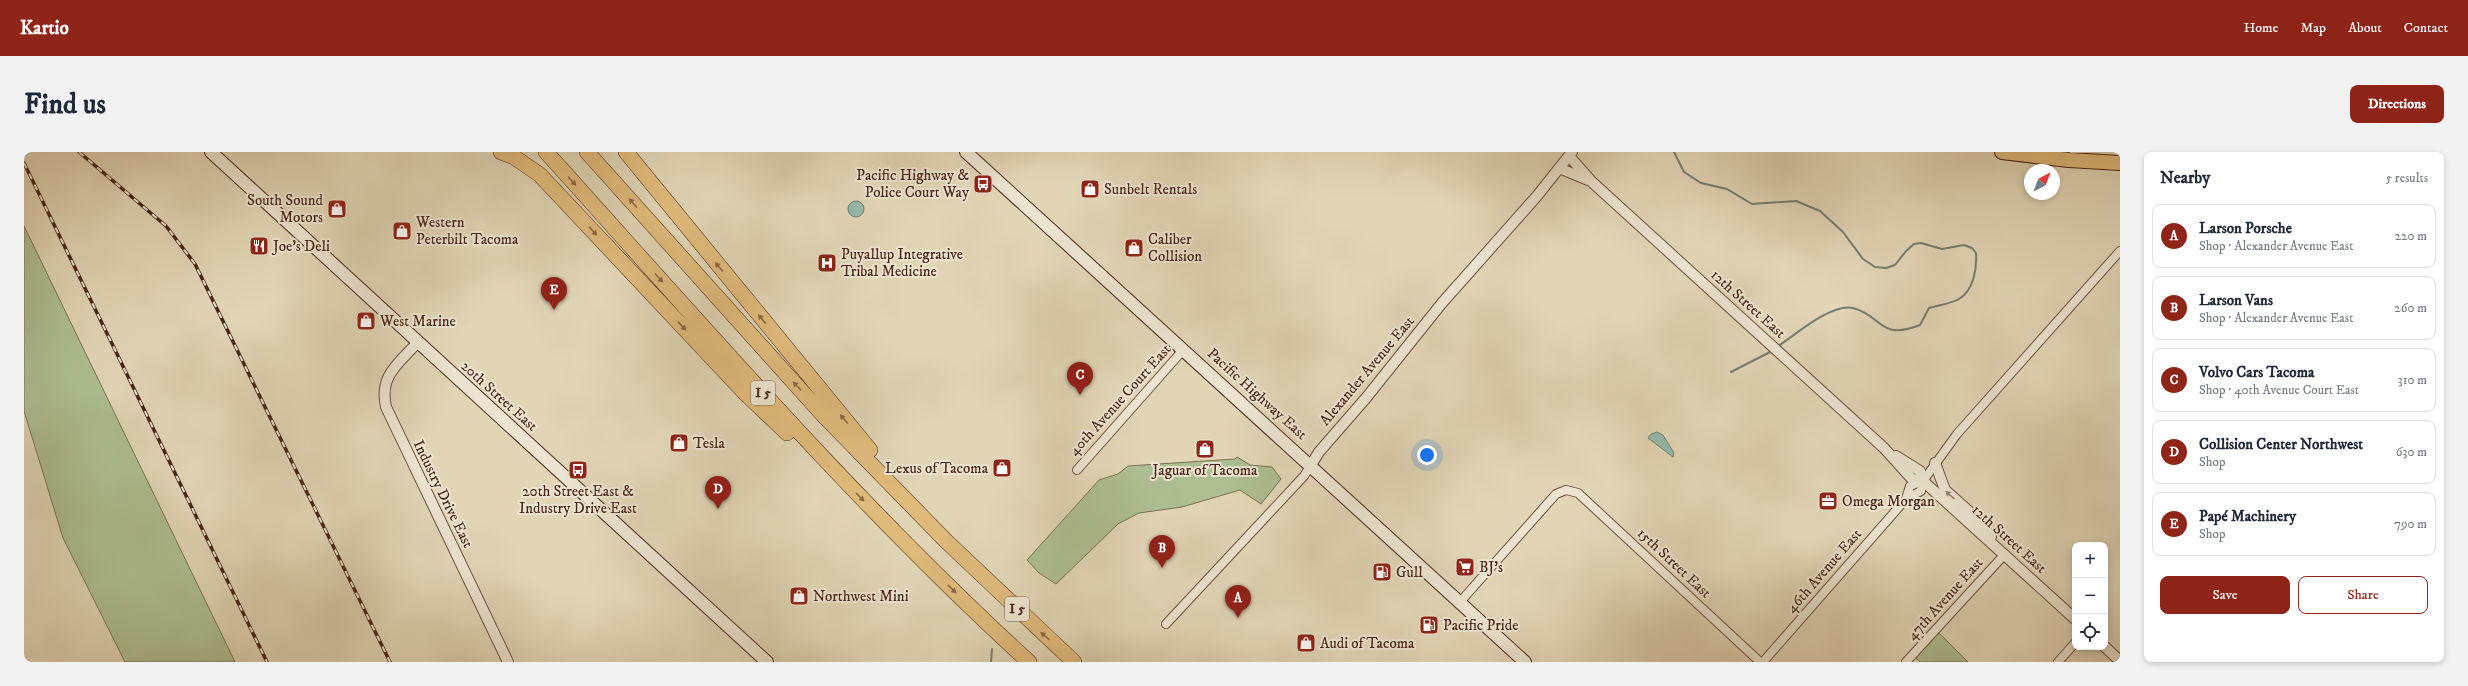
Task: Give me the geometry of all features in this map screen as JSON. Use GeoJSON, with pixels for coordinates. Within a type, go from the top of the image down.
{"type":"FeatureCollection","features":[{"type":"Feature","properties":{"kind":"highway"},"geometry":{"type":"LineString","coordinates":[[501,152],[514,157],[540,175],[745,393],[807,453],[843,480]]}},
{"type":"Feature","properties":{"kind":"highway","name":"I 5"},"geometry":{"type":"LineString","coordinates":[[546,152],[843,480],[917,555],[1029,662]]}},
{"type":"Feature","properties":{"kind":"highway","name":"I 5"},"geometry":{"type":"LineString","coordinates":[[587,152],[823,415],[960,555],[1074,662]]}},
{"type":"Feature","properties":{"kind":"highway"},"geometry":{"type":"LineString","coordinates":[[626,152],[834,408],[960,555]]}},
{"type":"Feature","properties":{"kind":"highway"},"geometry":{"type":"LineString","coordinates":[[2002,152],[2069,160],[2120,163]]}},
{"type":"Feature","properties":{"kind":"main road","name":"20th Street East"},"geometry":{"type":"LineString","coordinates":[[211,152],[417,343],[767,662]]}},
{"type":"Feature","properties":{"kind":"main road","name":"Pacific Highway East"},"geometry":{"type":"LineString","coordinates":[[966,152],[1184,349],[1525,662]]}},
{"type":"Feature","properties":{"kind":"street","name":"Alexander Avenue East"},"geometry":{"type":"LineString","coordinates":[[1166,624],[1304,476],[1319,452],[1366,398],[1442,303],[1507,231],[1570,154]]}},
{"type":"Feature","properties":{"kind":"street","name":"12th Street East"},"geometry":{"type":"LineString","coordinates":[[1570,154],[1592,182],[1884,448],[1912,479],[1923,481],[2072,616]]}},
{"type":"Feature","properties":{"kind":"street","name":"12th Street East"},"geometry":{"type":"LineString","coordinates":[[1559,168],[1592,182]]}},
{"type":"Feature","properties":{"kind":"street","name":"46th Avenue East"},"geometry":{"type":"LineString","coordinates":[[1766,661],[1906,499],[1921,490],[1923,481],[1957,434],[2120,251]]}},
{"type":"Feature","properties":{"kind":"street","name":"Industry Drive East"},"geometry":{"type":"LineString","coordinates":[[417,343],[386,379],[384,397],[386,407],[508,662]]}},
{"type":"Feature","properties":{"kind":"street","name":"40th Avenue Court East"},"geometry":{"type":"LineString","coordinates":[[1077,470],[1184,349]]}},
{"type":"Feature","properties":{"kind":"street"},"geometry":{"type":"LineString","coordinates":[[1935,463],[1945,490],[1981,522],[2005,554]]}},
{"type":"Feature","properties":{"kind":"street","name":"15th Street East"},"geometry":{"type":"LineString","coordinates":[[1460,602],[1556,494],[1566,490],[1578,493],[1766,661]]}},
{"type":"Feature","properties":{"kind":"street","name":"47th Avenue East"},"geometry":{"type":"LineString","coordinates":[[1906,662],[2005,554]]}},
{"type":"Feature","properties":{"kind":"street"},"geometry":{"type":"LineString","coordinates":[[2058,662],[2072,646]]}},
{"type":"Feature","properties":{"kind":"street"},"geometry":{"type":"LineString","coordinates":[[2108,650],[2120,661]]}},
{"type":"Feature","properties":{"kind":"shaded area"},"geometry":{"type":"Polygon","coordinates":[[[856,201],[862,203],[864,209],[862,215],[856,217],[850,215],[848,209],[850,203],[856,201]]]}},
{"type":"Feature","properties":{"kind":"shaded area"},"geometry":{"type":"Polygon","coordinates":[[[24,226],[235,662],[125,662],[63,538],[24,411],[24,226]]]}},
{"type":"Feature","properties":{"kind":"shaded area"},"geometry":{"type":"Polygon","coordinates":[[[1657,432],[1663,435],[1674,453],[1673,457],[1648,438],[1651,434],[1657,432]]]}},
{"type":"Feature","properties":{"kind":"shaded area"},"geometry":{"type":"Polygon","coordinates":[[[1237,457],[1250,465],[1272,467],[1281,479],[1261,504],[1240,490],[1182,507],[1139,513],[1118,524],[1056,584],[1039,573],[1027,560],[1099,480],[1118,474],[1128,466],[1235,459],[1237,457]]]}},
{"type":"Feature","properties":{"kind":"shaded area"},"geometry":{"type":"Polygon","coordinates":[[[1939,633],[1968,662],[1920,662],[1915,657],[1939,633]]]}},
{"type":"Feature","properties":{"kind":"waterway"},"geometry":{"type":"LineString","coordinates":[[1674,152],[1684,172],[1701,183],[1727,189],[1752,204],[1796,201],[1820,211],[1843,232],[1863,259],[1875,267],[1886,268],[1895,265],[1906,251],[1914,244],[1921,243],[1942,249],[1964,245],[1972,248],[1976,253],[1974,278],[1968,290],[1956,301],[1929,308],[1920,325],[1907,329],[1889,329],[1882,326],[1863,312],[1853,308],[1844,308],[1834,310],[1824,315],[1777,347]]}},
{"type":"Feature","properties":{"kind":"waterway"},"geometry":{"type":"LineString","coordinates":[[1731,372],[1772,351]]}},
{"type":"Feature","properties":{"kind":"waterway"},"geometry":{"type":"LineString","coordinates":[[991,662],[992,649]]}},
{"type":"Feature","properties":{"kind":"railway"},"geometry":{"type":"LineString","coordinates":[[79,152],[166,226],[195,264],[390,662]]}},
{"type":"Feature","properties":{"kind":"railway"},"geometry":{"type":"LineString","coordinates":[[24,163],[267,662]]}},
{"type":"Feature","properties":{"kind":"place","name":"Pacific Highway & Police Court Way"},"geometry":{"type":"Point","coordinates":[983,184]}},
{"type":"Feature","properties":{"kind":"place","name":"Sunbelt Rentals"},"geometry":{"type":"Point","coordinates":[1090,189]}},
{"type":"Feature","properties":{"kind":"place","name":"South Sound Motors"},"geometry":{"type":"Point","coordinates":[337,209]}},
{"type":"Feature","properties":{"kind":"place","name":"Western Peterbilt Tacoma"},"geometry":{"type":"Point","coordinates":[402,231]}},
{"type":"Feature","properties":{"kind":"place","name":"Joe's Deli"},"geometry":{"type":"Point","coordinates":[259,246]}},
{"type":"Feature","properties":{"kind":"place","name":"Caliber Collision"},"geometry":{"type":"Point","coordinates":[1134,248]}},
{"type":"Feature","properties":{"kind":"place","name":"Puyallup Integrative Tribal Medicine"},"geometry":{"type":"Point","coordinates":[827,263]}},
{"type":"Feature","properties":{"kind":"place","name":"Papé Machinery"},"geometry":{"type":"Point","coordinates":[554,310]}},
{"type":"Feature","properties":{"kind":"place","name":"West Marine"},"geometry":{"type":"Point","coordinates":[366,321]}},
{"type":"Feature","properties":{"kind":"place","name":"Volvo Cars Tacoma"},"geometry":{"type":"Point","coordinates":[1080,395]}},
{"type":"Feature","properties":{"kind":"place","name":"Tesla"},"geometry":{"type":"Point","coordinates":[679,443]}},
{"type":"Feature","properties":{"kind":"place","name":"Jaguar of Tacoma"},"geometry":{"type":"Point","coordinates":[1205,449]}},
{"type":"Feature","properties":{"kind":"place","name":"Lexus of Tacoma"},"geometry":{"type":"Point","coordinates":[1002,468]}},
{"type":"Feature","properties":{"kind":"place","name":"20th Street East & Industry Drive East"},"geometry":{"type":"Point","coordinates":[578,470]}},
{"type":"Feature","properties":{"kind":"place","name":"Omega Morgan"},"geometry":{"type":"Point","coordinates":[1828,501]}},
{"type":"Feature","properties":{"kind":"place","name":"Collision Center Northwest"},"geometry":{"type":"Point","coordinates":[718,509]}},
{"type":"Feature","properties":{"kind":"place","name":"BJ's"},"geometry":{"type":"Point","coordinates":[1465,567]}},
{"type":"Feature","properties":{"kind":"place","name":"Larson Vans"},"geometry":{"type":"Point","coordinates":[1162,568]}},
{"type":"Feature","properties":{"kind":"place","name":"Gull"},"geometry":{"type":"Point","coordinates":[1382,572]}},
{"type":"Feature","properties":{"kind":"place","name":"Northwest Mini"},"geometry":{"type":"Point","coordinates":[799,596]}},
{"type":"Feature","properties":{"kind":"place","name":"Larson Porsche"},"geometry":{"type":"Point","coordinates":[1238,618]}},
{"type":"Feature","properties":{"kind":"place","name":"Pacific Pride"},"geometry":{"type":"Point","coordinates":[1429,625]}},
{"type":"Feature","properties":{"kind":"place","name":"Audi of Tacoma"},"geometry":{"type":"Point","coordinates":[1306,643]}}]}
